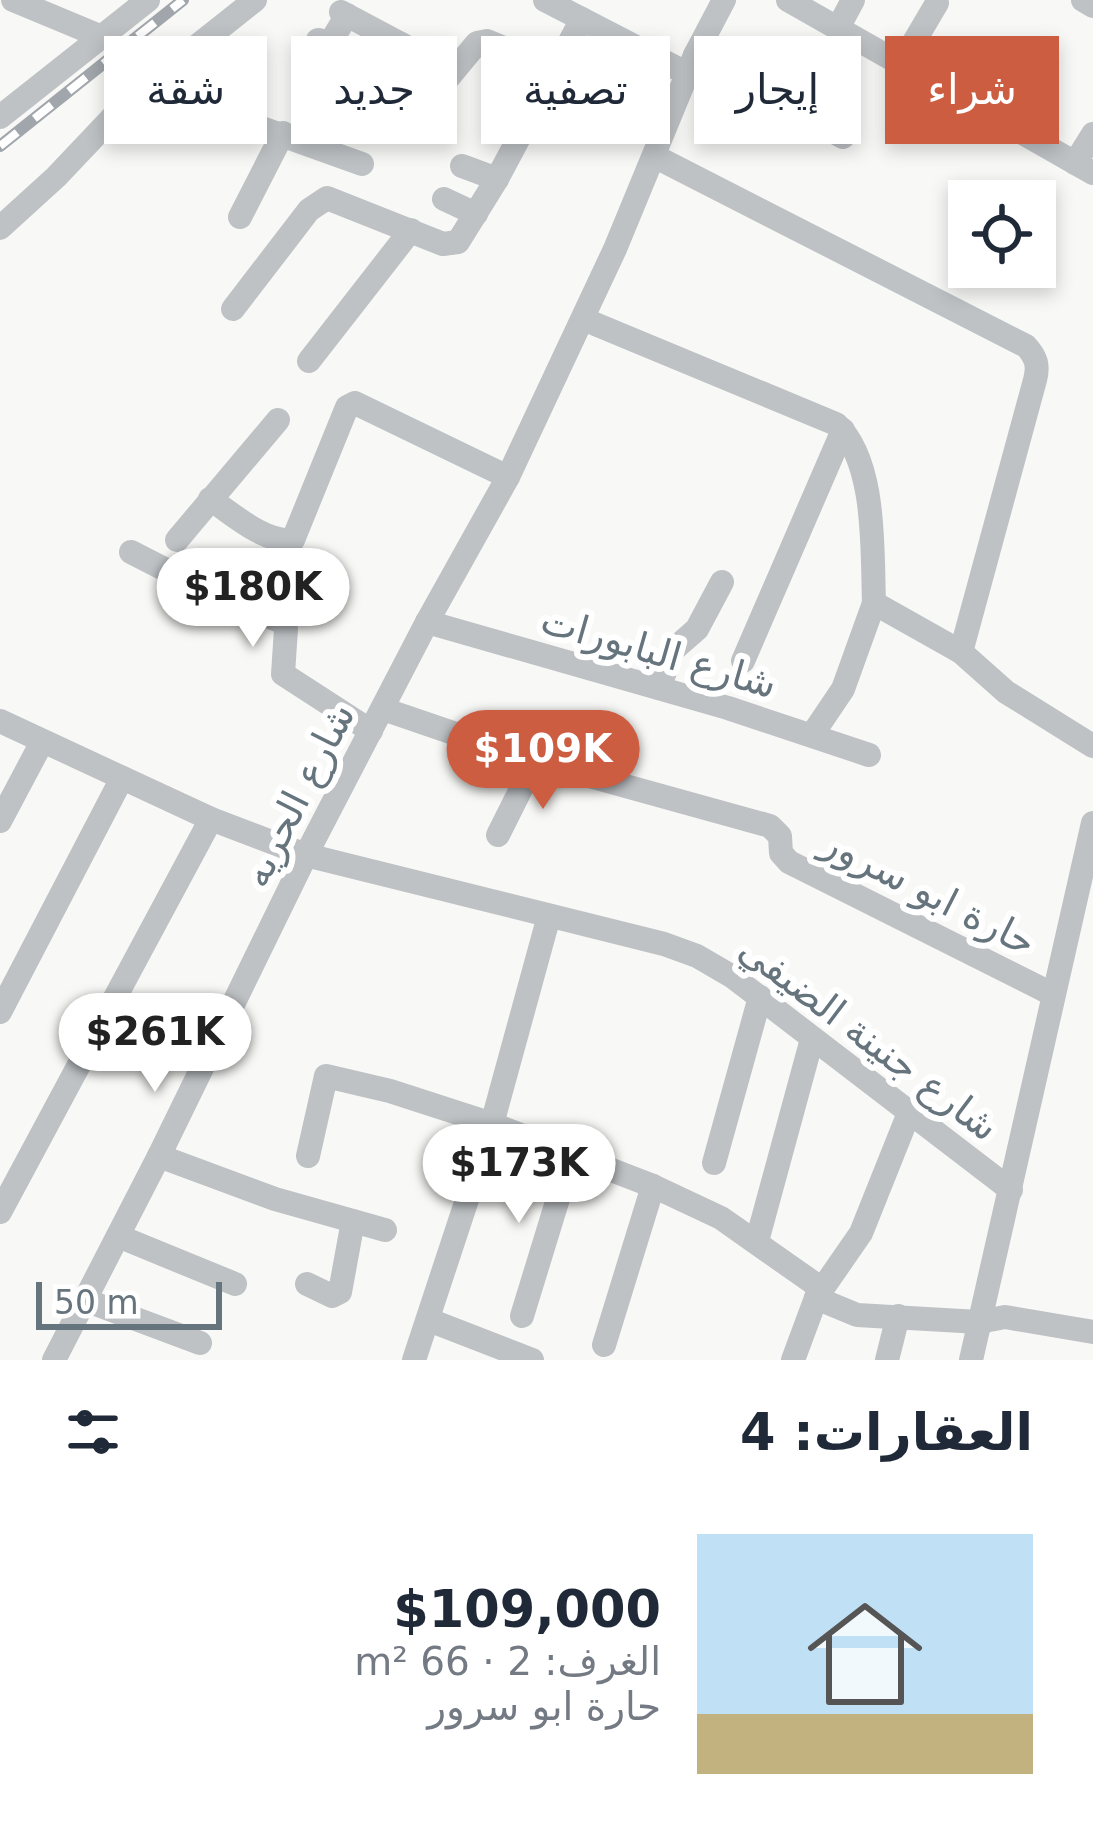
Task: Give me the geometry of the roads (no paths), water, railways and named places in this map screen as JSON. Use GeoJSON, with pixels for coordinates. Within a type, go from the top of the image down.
{"type":"FeatureCollection","features":[{"type":"Feature","properties":{"kind":"street"},"geometry":{"type":"LineString","coordinates":[[13,0],[102,37]]}},
{"type":"Feature","properties":{"kind":"street"},"geometry":{"type":"LineString","coordinates":[[0,117],[148,0]]}},
{"type":"Feature","properties":{"kind":"street"},"geometry":{"type":"LineString","coordinates":[[209,36],[255,0]]}},
{"type":"Feature","properties":{"kind":"street"},"geometry":{"type":"LineString","coordinates":[[545,0],[694,65]]}},
{"type":"Feature","properties":{"kind":"street","name":"شارع الحريه"},"geometry":{"type":"LineString","coordinates":[[54,1360],[306,855],[508,477],[583,319],[691,64],[724,0]]}},
{"type":"Feature","properties":{"kind":"street"},"geometry":{"type":"LineString","coordinates":[[788,0],[885,55]]}},
{"type":"Feature","properties":{"kind":"street"},"geometry":{"type":"LineString","coordinates":[[838,28],[853,0]]}},
{"type":"Feature","properties":{"kind":"street"},"geometry":{"type":"LineString","coordinates":[[1082,0],[1093,6]]}},
{"type":"Feature","properties":{"kind":"street"},"geometry":{"type":"LineString","coordinates":[[918,36],[938,3]]}},
{"type":"Feature","properties":{"kind":"street"},"geometry":{"type":"LineString","coordinates":[[333,36],[344,14],[386,36]]}},
{"type":"Feature","properties":{"kind":"street"},"geometry":{"type":"LineString","coordinates":[[572,36],[582,19]]}},
{"type":"Feature","properties":{"kind":"street"},"geometry":{"type":"LineString","coordinates":[[457,66],[481,42]]}},
{"type":"Feature","properties":{"kind":"street"},"geometry":{"type":"LineString","coordinates":[[0,228],[104,127]]}},
{"type":"Feature","properties":{"kind":"street"},"geometry":{"type":"LineString","coordinates":[[267,127],[362,164]]}},
{"type":"Feature","properties":{"kind":"street"},"geometry":{"type":"LineString","coordinates":[[240,217],[284,133]]}},
{"type":"Feature","properties":{"kind":"street"},"geometry":{"type":"LineString","coordinates":[[1041,144],[1084,168],[1093,134]]}},
{"type":"Feature","properties":{"kind":"street"},"geometry":{"type":"LineString","coordinates":[[233,309],[318,202],[338,200],[454,244],[515,144]]}},
{"type":"Feature","properties":{"kind":"street"},"geometry":{"type":"LineString","coordinates":[[654,156],[1026,346],[1034,355],[1038,368],[961,652]]}},
{"type":"Feature","properties":{"kind":"street"},"geometry":{"type":"LineString","coordinates":[[462,166],[497,179]]}},
{"type":"Feature","properties":{"kind":"street"},"geometry":{"type":"LineString","coordinates":[[444,199],[476,214]]}},
{"type":"Feature","properties":{"kind":"street"},"geometry":{"type":"LineString","coordinates":[[308,361],[411,230]]}},
{"type":"Feature","properties":{"kind":"street"},"geometry":{"type":"LineString","coordinates":[[583,319],[821,416],[843,430],[858,454],[866,490],[874,603],[843,688],[812,736]]}},
{"type":"Feature","properties":{"kind":"street"},"geometry":{"type":"LineString","coordinates":[[210,499],[266,535],[284,542],[293,540],[347,407],[355,403],[508,477]]}},
{"type":"Feature","properties":{"kind":"street"},"geometry":{"type":"LineString","coordinates":[[177,540],[278,420]]}},
{"type":"Feature","properties":{"kind":"street"},"geometry":{"type":"LineString","coordinates":[[743,661],[843,430]]}},
{"type":"Feature","properties":{"kind":"street","name":"حارة ابو سرور"},"geometry":{"type":"LineString","coordinates":[[131,552],[213,594],[282,622],[286,629],[281,664],[288,680],[377,720],[770,826],[780,836],[781,853],[789,862],[1052,994]]}},
{"type":"Feature","properties":{"kind":"street"},"geometry":{"type":"LineString","coordinates":[[659,688],[673,650],[697,629],[722,582]]}},
{"type":"Feature","properties":{"kind":"street"},"geometry":{"type":"LineString","coordinates":[[874,603],[961,652],[1006,692],[1093,746]]}},
{"type":"Feature","properties":{"kind":"street","name":"شارع البابورات"},"geometry":{"type":"LineString","coordinates":[[427,622],[659,688],[869,755]]}},
{"type":"Feature","properties":{"kind":"street","name":"شارع جنينة الضيفي"},"geometry":{"type":"LineString","coordinates":[[0,721],[211,819],[306,855],[697,956],[760,997],[1011,1190]]}},
{"type":"Feature","properties":{"kind":"street"},"geometry":{"type":"LineString","coordinates":[[0,821],[42,742]]}},
{"type":"Feature","properties":{"kind":"street"},"geometry":{"type":"LineString","coordinates":[[498,835],[535,761]]}},
{"type":"Feature","properties":{"kind":"street"},"geometry":{"type":"LineString","coordinates":[[0,1012],[122,778]]}},
{"type":"Feature","properties":{"kind":"street"},"geometry":{"type":"LineString","coordinates":[[0,1212],[211,819]]}},
{"type":"Feature","properties":{"kind":"street"},"geometry":{"type":"LineString","coordinates":[[971,1360],[1093,823]]}},
{"type":"Feature","properties":{"kind":"street"},"geometry":{"type":"LineString","coordinates":[[414,1360],[492,1124],[549,916]]}},
{"type":"Feature","properties":{"kind":"street"},"geometry":{"type":"LineString","coordinates":[[714,1163],[760,997]]}},
{"type":"Feature","properties":{"kind":"street"},"geometry":{"type":"LineString","coordinates":[[757,1241],[812,1040]]}},
{"type":"Feature","properties":{"kind":"street"},"geometry":{"type":"LineString","coordinates":[[308,1156],[323,1081],[329,1075],[492,1124],[653,1186],[721,1218],[757,1241],[819,1293],[857,1315],[980,1322],[1005,1317],[1093,1333]]}},
{"type":"Feature","properties":{"kind":"street"},"geometry":{"type":"LineString","coordinates":[[793,1360],[819,1293],[861,1233],[909,1113]]}},
{"type":"Feature","properties":{"kind":"street"},"geometry":{"type":"LineString","coordinates":[[522,1316],[572,1154]]}},
{"type":"Feature","properties":{"kind":"street"},"geometry":{"type":"LineString","coordinates":[[159,1156],[218,1180],[385,1231]]}},
{"type":"Feature","properties":{"kind":"street"},"geometry":{"type":"LineString","coordinates":[[604,1346],[653,1186]]}},
{"type":"Feature","properties":{"kind":"street"},"geometry":{"type":"LineString","coordinates":[[307,1284],[332,1296],[343,1287],[353,1221]]}},
{"type":"Feature","properties":{"kind":"street"},"geometry":{"type":"LineString","coordinates":[[118,1236],[235,1283]]}},
{"type":"Feature","properties":{"kind":"street"},"geometry":{"type":"LineString","coordinates":[[85,1300],[200,1343]]}},
{"type":"Feature","properties":{"kind":"street"},"geometry":{"type":"LineString","coordinates":[[887,1360],[898,1316]]}},
{"type":"Feature","properties":{"kind":"street"},"geometry":{"type":"LineString","coordinates":[[429,1320],[532,1360]]}},
{"type":"Feature","properties":{"kind":"railway"},"geometry":{"type":"LineString","coordinates":[[0,146],[183,0]]}}]}
